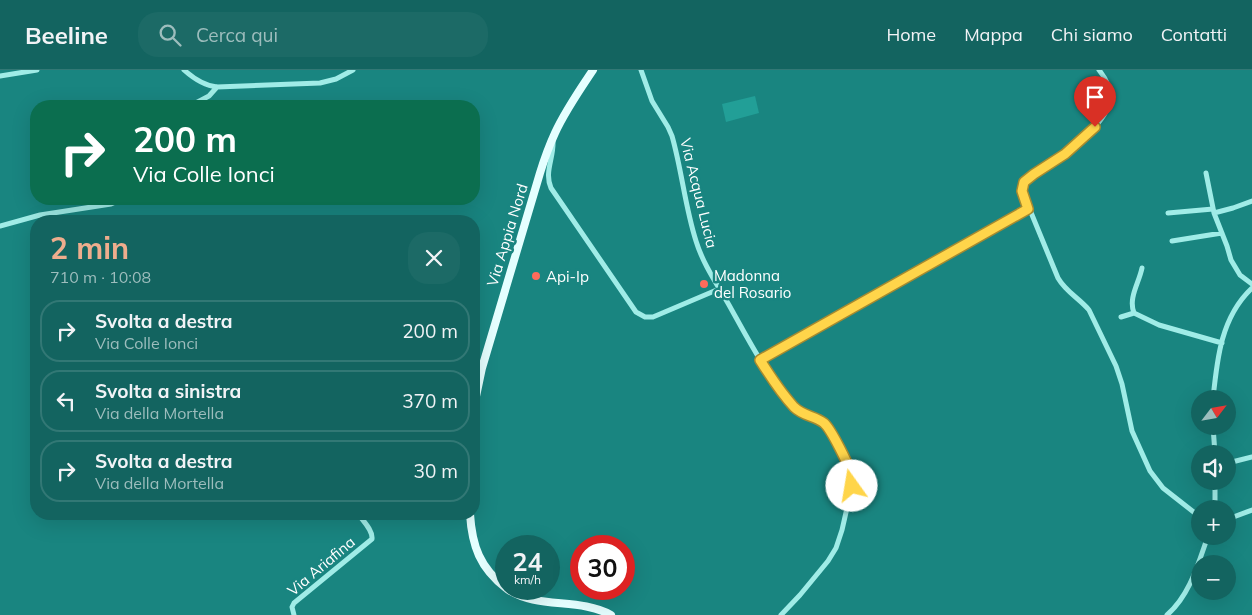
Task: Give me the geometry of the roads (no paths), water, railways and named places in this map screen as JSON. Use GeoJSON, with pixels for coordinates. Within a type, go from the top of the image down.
{"type":"FeatureCollection","features":[{"type":"Feature","properties":{"kind":"main road","name":"Via Appia Nord"},"geometry":{"type":"LineString","coordinates":[[480,371],[526,216],[553,138],[570,105],[593,70]]}},
{"type":"Feature","properties":{"kind":"main road"},"geometry":{"type":"LineString","coordinates":[[471,520],[474,542],[480,559],[495,579]]}},
{"type":"Feature","properties":{"kind":"main road"},"geometry":{"type":"LineString","coordinates":[[538,600],[585,605],[597,608],[611,615]]}},
{"type":"Feature","properties":{"kind":"street"},"geometry":{"type":"LineString","coordinates":[[0,76],[37,70]]}},
{"type":"Feature","properties":{"kind":"street"},"geometry":{"type":"LineString","coordinates":[[184,70],[200,81],[217,87],[320,83],[339,78],[353,70]]}},
{"type":"Feature","properties":{"kind":"street","name":"Via Acqua Lucia"},"geometry":{"type":"LineString","coordinates":[[641,70],[652,101],[671,133],[696,242],[707,267],[760,360],[784,395],[795,408],[821,421],[828,427],[848,465],[852,478],[843,527],[836,548],[826,564],[782,615]]}},
{"type":"Feature","properties":{"kind":"street"},"geometry":{"type":"LineString","coordinates":[[1100,70],[1107,80],[1109,88],[1110,103],[1106,112],[1091,131],[1065,154],[1024,182],[1022,191],[1058,278],[1065,289],[1089,310],[1113,359],[1119,376],[1130,427],[1150,471],[1164,489],[1191,510]]}},
{"type":"Feature","properties":{"kind":"street"},"geometry":{"type":"LineString","coordinates":[[201,100],[217,87]]}},
{"type":"Feature","properties":{"kind":"street"},"geometry":{"type":"LineString","coordinates":[[553,138],[553,150],[548,174],[550,188],[636,312],[645,317],[653,317],[719,289]]}},
{"type":"Feature","properties":{"kind":"street"},"geometry":{"type":"LineString","coordinates":[[1206,173],[1213,211],[1235,269],[1242,278],[1252,284]]}},
{"type":"Feature","properties":{"kind":"street"},"geometry":{"type":"LineString","coordinates":[[1168,213],[1213,211],[1233,208],[1252,201]]}},
{"type":"Feature","properties":{"kind":"street"},"geometry":{"type":"LineString","coordinates":[[40,215],[104,205]]}},
{"type":"Feature","properties":{"kind":"street"},"geometry":{"type":"LineString","coordinates":[[760,360],[1028,209]]}},
{"type":"Feature","properties":{"kind":"street"},"geometry":{"type":"LineString","coordinates":[[0,226],[30,218]]}},
{"type":"Feature","properties":{"kind":"street"},"geometry":{"type":"LineString","coordinates":[[1172,241],[1222,233]]}},
{"type":"Feature","properties":{"kind":"street"},"geometry":{"type":"LineString","coordinates":[[1142,268],[1132,299],[1134,313],[1159,326],[1222,342]]}},
{"type":"Feature","properties":{"kind":"street"},"geometry":{"type":"LineString","coordinates":[[1215,390],[1222,342],[1230,317],[1240,301],[1252,288]]}},
{"type":"Feature","properties":{"kind":"street"},"geometry":{"type":"LineString","coordinates":[[1121,317],[1134,313]]}},
{"type":"Feature","properties":{"kind":"street"},"geometry":{"type":"LineString","coordinates":[[1236,461],[1252,457]]}},
{"type":"Feature","properties":{"kind":"street"},"geometry":{"type":"LineString","coordinates":[[1236,516],[1252,510]]}},
{"type":"Feature","properties":{"kind":"street","name":"Via Ariafina"},"geometry":{"type":"LineString","coordinates":[[294,615],[292,609],[294,603],[372,539],[372,532],[363,520]]}},
{"type":"Feature","properties":{"kind":"street"},"geometry":{"type":"LineString","coordinates":[[1167,615],[1188,588],[1205,545]]}},
{"type":"Feature","properties":{"kind":"place","name":"Api-Ip"},"geometry":{"type":"Point","coordinates":[536,276]}},
{"type":"Feature","properties":{"kind":"place","name":"Madonna del Rosario"},"geometry":{"type":"Point","coordinates":[704,284]}}]}
